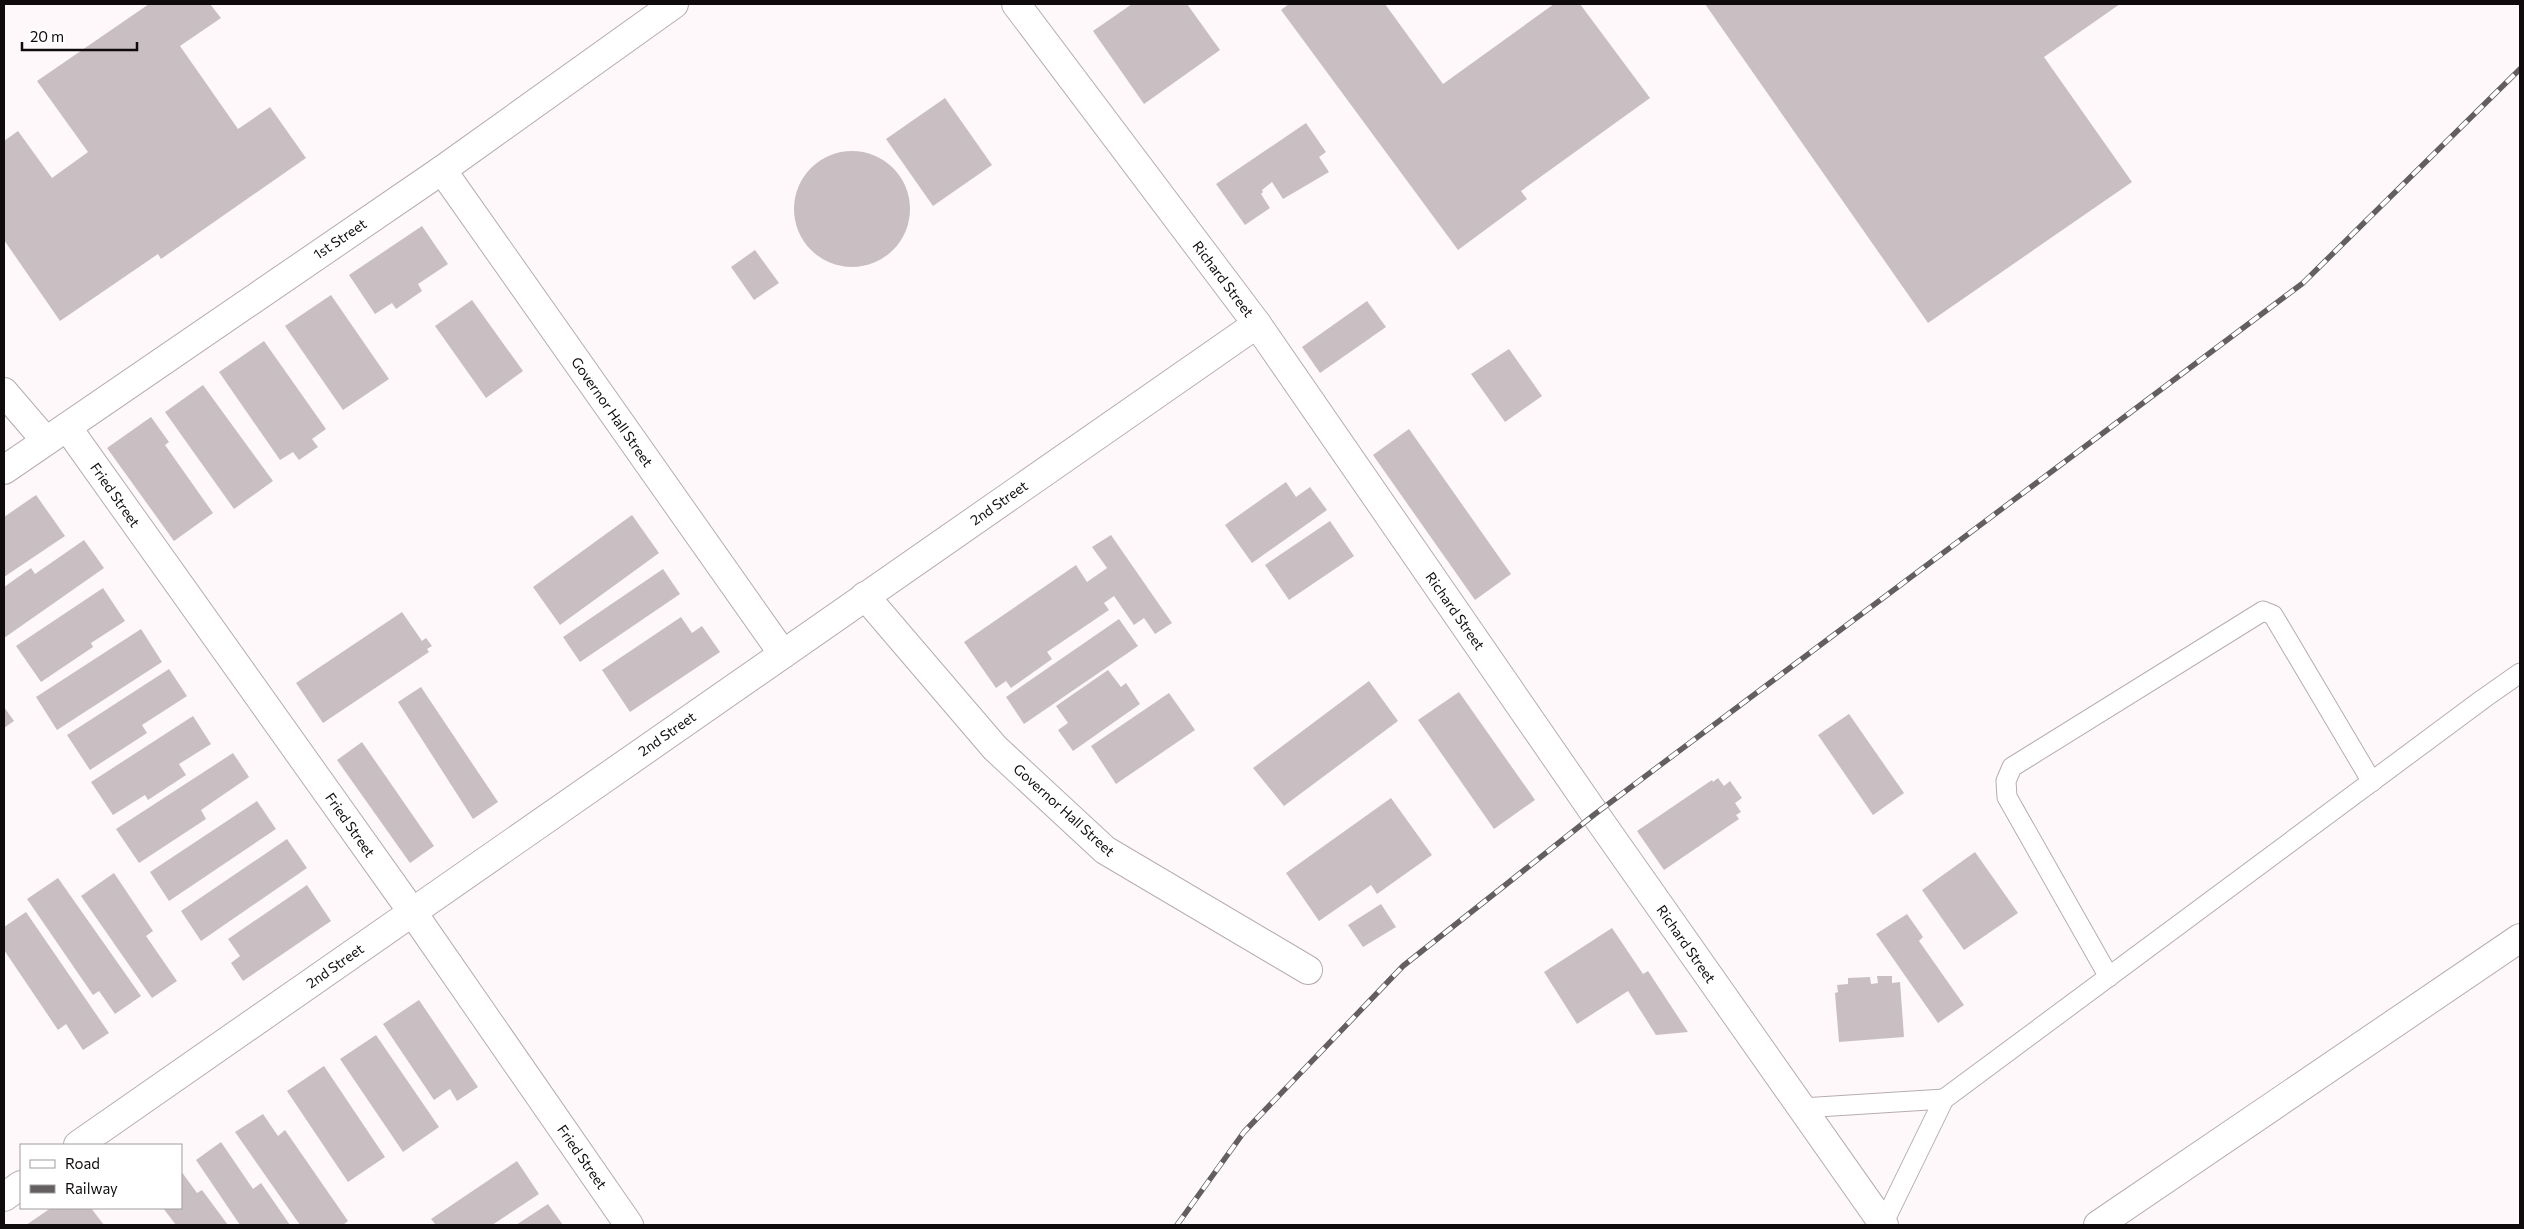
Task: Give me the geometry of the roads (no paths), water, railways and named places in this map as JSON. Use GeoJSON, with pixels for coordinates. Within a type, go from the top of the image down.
{"type":"FeatureCollection","features":[{"type":"Feature","properties":{"kind":"street","name":"1st Street"},"geometry":{"type":"LineString","coordinates":[[4,470],[442,170],[674,4]]}},
{"type":"Feature","properties":{"kind":"street","name":"Richard Street"},"geometry":{"type":"LineString","coordinates":[[1016,4],[1257,324],[1595,814],[1883,1225]]}},
{"type":"Feature","properties":{"kind":"street","name":"Governor Hall Street"},"geometry":{"type":"LineString","coordinates":[[442,170],[783,654]]}},
{"type":"Feature","properties":{"kind":"street","name":"2nd Street"},"geometry":{"type":"LineString","coordinates":[[79,1144],[1257,324]]}},
{"type":"Feature","properties":{"kind":"street","name":"Fried Street"},"geometry":{"type":"LineString","coordinates":[[4,392],[56,434],[412,913],[630,1225]]}},
{"type":"Feature","properties":{"kind":"street","name":"Governor Hall Street"},"geometry":{"type":"LineString","coordinates":[[864,596],[995,748],[1105,850],[1308,970]]}},
{"type":"Feature","properties":{"kind":"street"},"geometry":{"type":"LineString","coordinates":[[2098,1225],[2520,938]]}},
{"type":"Feature","properties":{"kind":"street"},"geometry":{"type":"LineString","coordinates":[[4,1197],[20,1186]]}},
{"type":"Feature","properties":{"kind":"lane"},"geometry":{"type":"LineString","coordinates":[[2109,977],[2008,797],[2006,781],[2012,767],[2262,611],[2273,615],[2372,782]]}},
{"type":"Feature","properties":{"kind":"lane"},"geometry":{"type":"LineString","coordinates":[[1883,1225],[1944,1099],[2520,673]]}},
{"type":"Feature","properties":{"kind":"lane"},"geometry":{"type":"LineString","coordinates":[[1802,1108],[1944,1099]]}},
{"type":"Feature","properties":{"kind":"railway"},"geometry":{"type":"LineString","coordinates":[[1177,1225],[1244,1132],[1403,966],[1595,814],[2303,283],[2520,69]]}}]}
